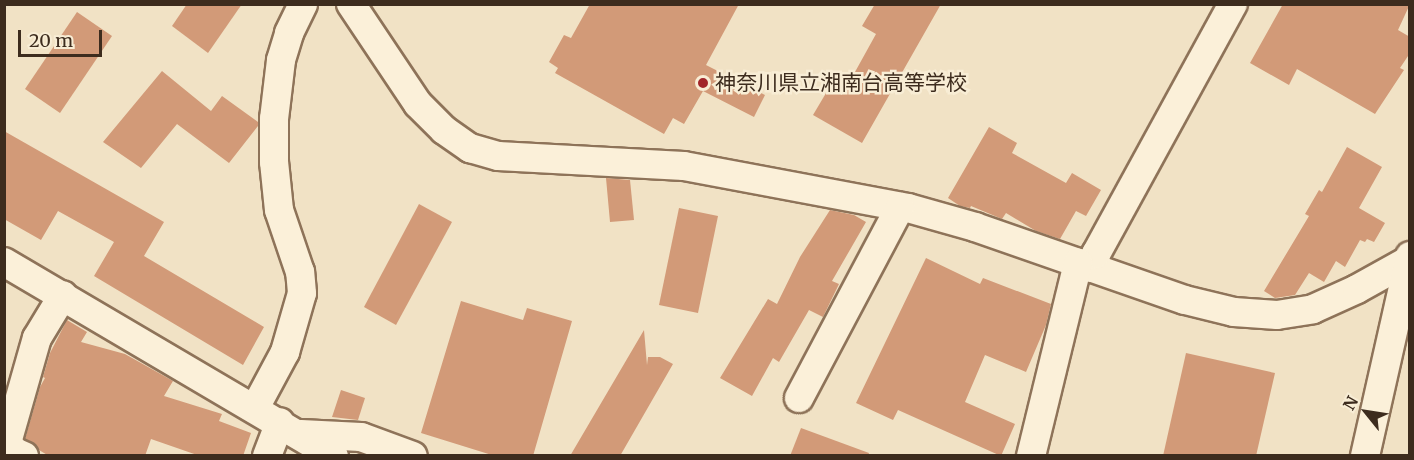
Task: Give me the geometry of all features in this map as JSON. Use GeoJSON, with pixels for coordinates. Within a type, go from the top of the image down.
{"type":"FeatureCollection","features":[{"type":"Feature","properties":{"kind":"street"},"geometry":{"type":"LineString","coordinates":[[255,408],[285,352],[302,292],[300,272],[279,210],[274,162],[274,119],[281,60],[289,33],[303,4]]}},
{"type":"Feature","properties":{"kind":"street"},"geometry":{"type":"LineString","coordinates":[[351,4],[418,104],[444,130],[470,148],[498,156],[684,166],[900,207],[975,227],[1185,300],[1234,312],[1276,315],[1313,309],[1358,289],[1409,258]]}},
{"type":"Feature","properties":{"kind":"street"},"geometry":{"type":"LineString","coordinates":[[1030,456],[1085,266],[1096,254],[1233,4]]}},
{"type":"Feature","properties":{"kind":"street"},"geometry":{"type":"LineString","coordinates":[[799,398],[900,207]]}},
{"type":"Feature","properties":{"kind":"street"},"geometry":{"type":"LineString","coordinates":[[1365,456],[1402,330],[1409,258]]}},
{"type":"Feature","properties":{"kind":"street"},"geometry":{"type":"LineString","coordinates":[[4,262],[290,428],[334,456]]}},
{"type":"Feature","properties":{"kind":"street"},"geometry":{"type":"LineString","coordinates":[[12,450],[13,384],[63,295]]}},
{"type":"Feature","properties":{"kind":"street"},"geometry":{"type":"LineString","coordinates":[[267,456],[290,428]]}},
{"type":"Feature","properties":{"kind":"street"},"geometry":{"type":"LineString","coordinates":[[290,428],[361,437],[413,456]]}},
{"type":"Feature","properties":{"kind":"building"},"geometry":{"type":"Polygon","coordinates":[[[187,4],[242,4],[208,53],[172,26],[187,4]]]}},
{"type":"Feature","properties":{"kind":"building"},"geometry":{"type":"Polygon","coordinates":[[[590,4],[739,4],[706,65],[765,95],[754,117],[703,91],[684,124],[673,118],[664,134],[555,73],[558,68],[549,62],[564,35],[571,38],[590,4]]]}},
{"type":"Feature","properties":{"kind":"building"},"geometry":{"type":"Polygon","coordinates":[[[875,4],[941,4],[862,143],[813,115],[832,83],[845,90],[876,34],[862,26],[875,4]]]}},
{"type":"Feature","properties":{"kind":"building"},"geometry":{"type":"Polygon","coordinates":[[[1283,4],[1410,4],[1398,30],[1410,37],[1410,53],[1400,68],[1404,70],[1375,114],[1297,69],[1289,85],[1250,63],[1283,4]]]}},
{"type":"Feature","properties":{"kind":"building"},"geometry":{"type":"Polygon","coordinates":[[[77,12],[112,36],[60,113],[25,89],[77,12]]]}},
{"type":"Feature","properties":{"kind":"building"},"geometry":{"type":"Polygon","coordinates":[[[162,71],[211,111],[222,96],[258,122],[258,126],[229,163],[177,124],[141,168],[103,142],[162,71]]]}},
{"type":"Feature","properties":{"kind":"building"},"geometry":{"type":"Polygon","coordinates":[[[989,127],[1017,143],[1012,153],[1066,183],[1072,173],[1101,190],[1086,216],[1076,211],[1060,239],[1036,231],[1006,213],[1002,219],[971,206],[970,208],[960,206],[948,198],[989,127]]]}},
{"type":"Feature","properties":{"kind":"building"},"geometry":{"type":"Polygon","coordinates":[[[4,131],[164,222],[144,256],[264,327],[243,365],[94,276],[114,242],[58,211],[41,240],[4,219],[4,131]]]}},
{"type":"Feature","properties":{"kind":"building"},"geometry":{"type":"Polygon","coordinates":[[[1347,147],[1382,167],[1359,208],[1385,223],[1374,242],[1367,239],[1365,242],[1360,240],[1345,267],[1336,261],[1324,282],[1309,273],[1295,295],[1275,298],[1264,291],[1309,216],[1305,214],[1319,190],[1322,192],[1347,147]]]}},
{"type":"Feature","properties":{"kind":"building"},"geometry":{"type":"Polygon","coordinates":[[[606,178],[630,180],[634,220],[610,222],[606,178]]]}},
{"type":"Feature","properties":{"kind":"building"},"geometry":{"type":"Polygon","coordinates":[[[419,204],[452,222],[396,325],[364,307],[419,204]]]}},
{"type":"Feature","properties":{"kind":"building"},"geometry":{"type":"Polygon","coordinates":[[[679,208],[718,216],[698,313],[659,305],[679,208]]]}},
{"type":"Feature","properties":{"kind":"building"},"geometry":{"type":"Polygon","coordinates":[[[830,210],[854,215],[866,222],[832,281],[839,284],[823,317],[809,310],[779,362],[773,358],[752,396],[720,378],[768,299],[777,304],[800,257],[830,210]]]}},
{"type":"Feature","properties":{"kind":"building"},"geometry":{"type":"Polygon","coordinates":[[[926,258],[980,284],[983,278],[1051,304],[1046,325],[1026,372],[985,355],[965,402],[1015,424],[1001,456],[898,410],[893,420],[856,403],[926,258]]]}},
{"type":"Feature","properties":{"kind":"building"},"geometry":{"type":"Polygon","coordinates":[[[461,301],[523,320],[527,308],[572,321],[533,456],[495,456],[421,433],[461,301]]]}},
{"type":"Feature","properties":{"kind":"building"},"geometry":{"type":"Polygon","coordinates":[[[67,320],[87,332],[81,342],[125,354],[173,381],[164,396],[222,414],[219,421],[251,433],[243,456],[200,456],[151,439],[145,456],[49,456],[39,450],[25,439],[40,387],[45,378],[43,377],[50,353],[67,320]]]}},
{"type":"Feature","properties":{"kind":"building"},"geometry":{"type":"Polygon","coordinates":[[[644,330],[647,365],[648,357],[660,357],[673,364],[620,456],[570,456],[644,330]]]}},
{"type":"Feature","properties":{"kind":"building"},"geometry":{"type":"Polygon","coordinates":[[[1186,353],[1275,373],[1256,456],[1163,456],[1186,353]]]}},
{"type":"Feature","properties":{"kind":"building"},"geometry":{"type":"Polygon","coordinates":[[[341,390],[365,398],[358,420],[332,417],[341,390]]]}},
{"type":"Feature","properties":{"kind":"building"},"geometry":{"type":"Polygon","coordinates":[[[801,428],[869,453],[868,456],[790,456],[801,428]]]}},
{"type":"Feature","properties":{"kind":"place","name":"神奈川県立湘南台高等学校"},"geometry":{"type":"Point","coordinates":[703,83]}}]}
